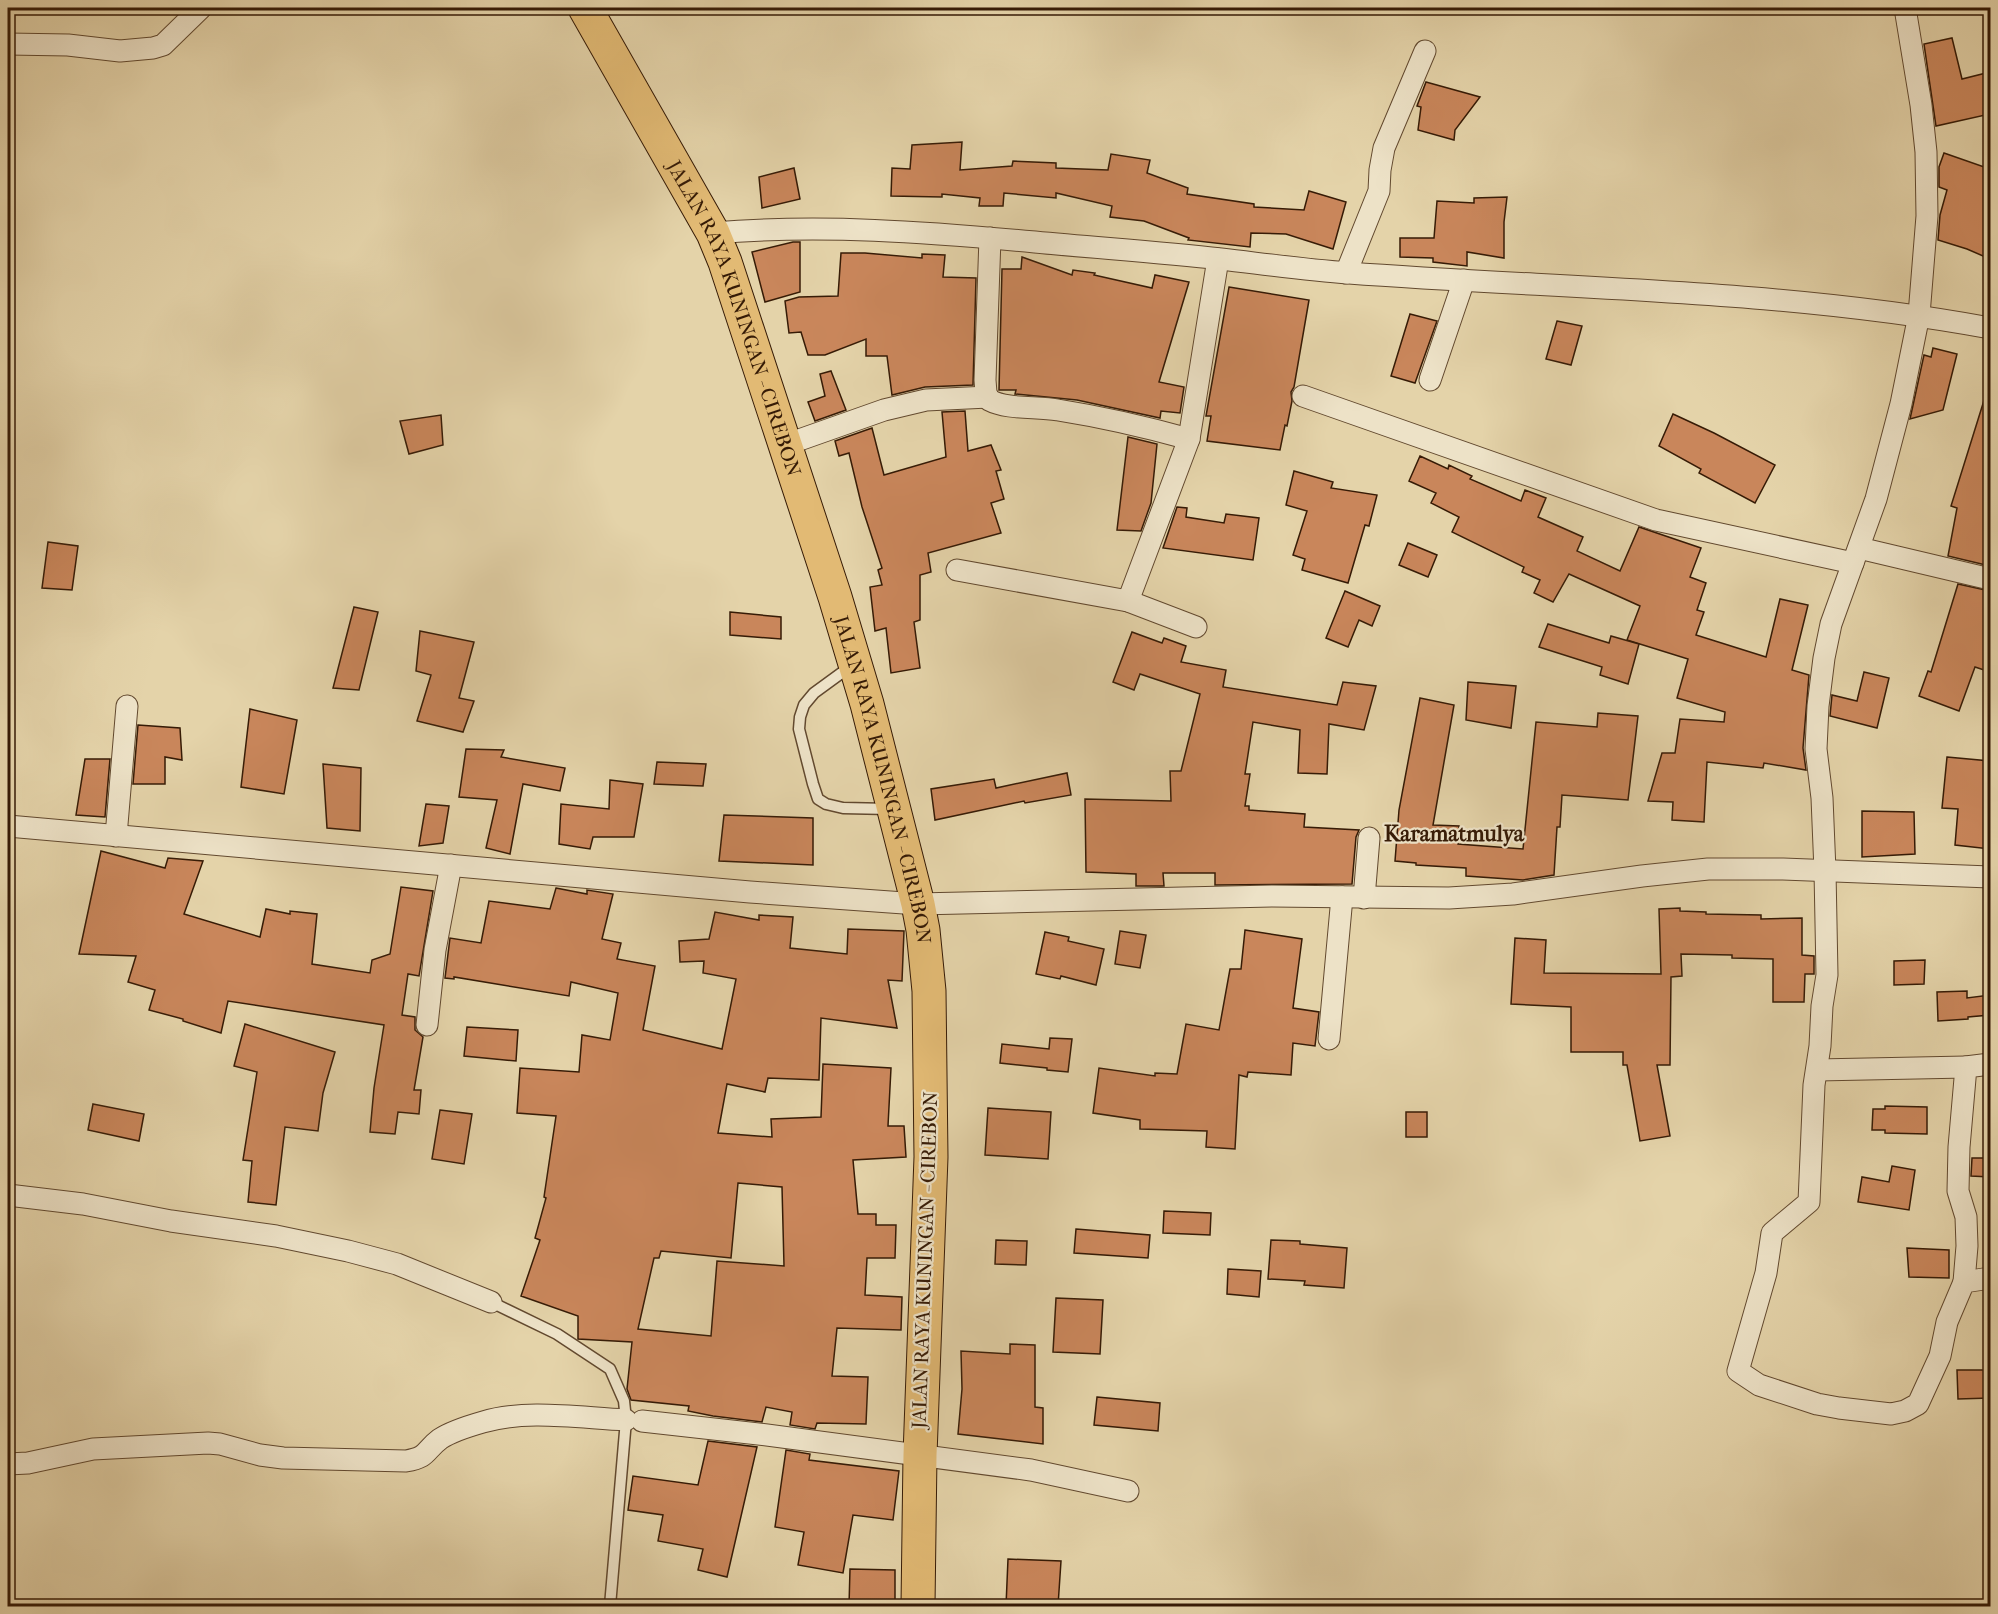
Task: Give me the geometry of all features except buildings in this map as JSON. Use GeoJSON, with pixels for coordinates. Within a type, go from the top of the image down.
{"type":"FeatureCollection","features":[{"type":"Feature","properties":{"kind":"highway","name":"JALAN RAYA KUNINGAN - CIREBON"},"geometry":{"type":"LineString","coordinates":[[585,8],[713,233],[785,445],[855,664],[918,904],[929,991],[931,1146],[920,1455],[918,1606]]}},
{"type":"Feature","properties":{"kind":"street"},"geometry":{"type":"LineString","coordinates":[[8,44],[68,45],[120,51],[153,48],[164,45],[201,8]]}},
{"type":"Feature","properties":{"kind":"street"},"geometry":{"type":"LineString","coordinates":[[1905,8],[1921,105],[1926,152],[1927,216],[1919,315],[1901,404],[1876,499],[1831,624],[1818,706],[1816,749],[1822,798],[1827,975],[1814,1085],[1809,1202],[1772,1233],[1766,1273],[1738,1371],[1759,1385],[1817,1404],[1891,1413],[1905,1412],[1918,1404],[1940,1356],[1947,1322],[1964,1282],[1966,1217],[1958,1191],[1959,1147],[1966,1067]]}},
{"type":"Feature","properties":{"kind":"street"},"geometry":{"type":"LineString","coordinates":[[1346,273],[1379,191],[1384,148],[1425,51]]}},
{"type":"Feature","properties":{"kind":"street"},"geometry":{"type":"LineString","coordinates":[[713,233],[770,228],[858,228],[1218,259],[1346,273],[1791,302],[1919,315],[1990,328]]}},
{"type":"Feature","properties":{"kind":"street"},"geometry":{"type":"LineString","coordinates":[[990,238],[985,380],[988,397],[992,402],[1057,410],[1143,427],[1189,439]]}},
{"type":"Feature","properties":{"kind":"street"},"geometry":{"type":"LineString","coordinates":[[1128,602],[1189,439],[1218,259]]}},
{"type":"Feature","properties":{"kind":"street"},"geometry":{"type":"LineString","coordinates":[[1430,380],[1464,280]]}},
{"type":"Feature","properties":{"kind":"street"},"geometry":{"type":"LineString","coordinates":[[1303,396],[1656,520],[1990,579]]}},
{"type":"Feature","properties":{"kind":"street"},"geometry":{"type":"LineString","coordinates":[[785,445],[854,419],[926,400],[988,397]]}},
{"type":"Feature","properties":{"kind":"street"},"geometry":{"type":"LineString","coordinates":[[957,570],[1128,602],[1196,627]]}},
{"type":"Feature","properties":{"kind":"street"},"geometry":{"type":"LineString","coordinates":[[116,836],[127,706]]}},
{"type":"Feature","properties":{"kind":"street"},"geometry":{"type":"LineString","coordinates":[[8,826],[750,892],[918,904],[1272,896],[1449,898],[1513,894],[1708,869],[1783,869],[1990,878]]}},
{"type":"Feature","properties":{"kind":"street"},"geometry":{"type":"LineString","coordinates":[[1364,898],[1368,838]]}},
{"type":"Feature","properties":{"kind":"street"},"geometry":{"type":"LineString","coordinates":[[427,1025],[435,950],[451,865]]}},
{"type":"Feature","properties":{"kind":"street"},"geometry":{"type":"LineString","coordinates":[[1329,1039],[1342,897]]}},
{"type":"Feature","properties":{"kind":"street"},"geometry":{"type":"LineString","coordinates":[[1817,1070],[1966,1067],[1990,1064]]}},
{"type":"Feature","properties":{"kind":"street"},"geometry":{"type":"LineString","coordinates":[[8,1195],[84,1204],[171,1221],[276,1236],[348,1251],[397,1264],[491,1302]]}},
{"type":"Feature","properties":{"kind":"street"},"geometry":{"type":"LineString","coordinates":[[1964,1282],[1990,1278]]}},
{"type":"Feature","properties":{"kind":"street"},"geometry":{"type":"LineString","coordinates":[[8,1464],[28,1463],[93,1449],[208,1443],[283,1458],[406,1461],[420,1458],[440,1439],[482,1422],[504,1417],[529,1416],[634,1421],[920,1455],[1030,1470],[1128,1491]]}},
{"type":"Feature","properties":{"kind":"lane"},"geometry":{"type":"LineString","coordinates":[[855,664],[814,693],[802,711],[800,729],[813,784],[818,799],[826,804],[843,808],[894,808]]}},
{"type":"Feature","properties":{"kind":"lane"},"geometry":{"type":"LineString","coordinates":[[491,1302],[557,1334],[610,1369],[634,1421],[610,1606]]}},
{"type":"Feature","properties":{"kind":"district","name":"Karamatmulya"},"geometry":{"type":"Point","coordinates":[1454,834]}}]}
